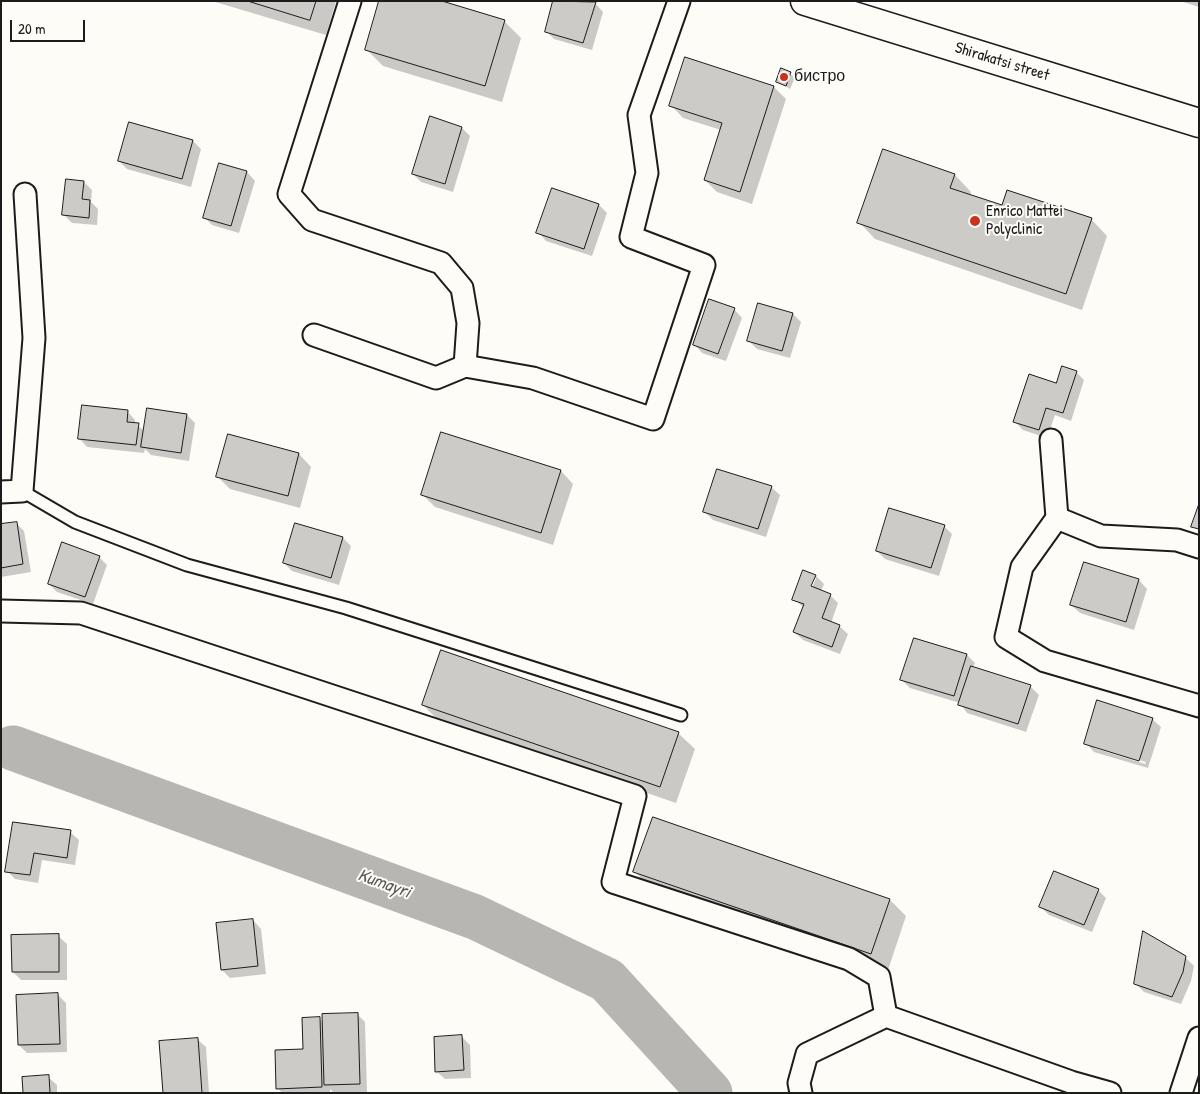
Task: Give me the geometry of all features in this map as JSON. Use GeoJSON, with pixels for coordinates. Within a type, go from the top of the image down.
{"type":"FeatureCollection","features":[{"type":"Feature","properties":{"kind":"main road","name":"Shirakatsi street"},"geometry":{"type":"LineString","coordinates":[[805,1],[1199,123]]}},
{"type":"Feature","properties":{"kind":"street"},"geometry":{"type":"LineString","coordinates":[[350,1],[288,194],[312,220],[441,263],[462,288],[468,323],[465,366]]}},
{"type":"Feature","properties":{"kind":"street"},"geometry":{"type":"LineString","coordinates":[[314,335],[436,378],[465,366],[533,378],[653,419],[704,265],[631,237],[647,173],[639,115],[678,1]]}},
{"type":"Feature","properties":{"kind":"street"},"geometry":{"type":"LineString","coordinates":[[1,492],[22,491],[34,338],[25,194]]}},
{"type":"Feature","properties":{"kind":"street"},"geometry":{"type":"LineString","coordinates":[[1051,440],[1057,518],[1022,567],[1006,637],[1045,661],[1199,706]]}},
{"type":"Feature","properties":{"kind":"street"},"geometry":{"type":"LineString","coordinates":[[1057,518],[1101,536],[1177,540],[1199,547]]}},
{"type":"Feature","properties":{"kind":"street"},"geometry":{"type":"LineString","coordinates":[[1,611],[81,613],[635,796],[613,882],[849,959],[879,977],[886,1016]]}},
{"type":"Feature","properties":{"kind":"street"},"geometry":{"type":"LineString","coordinates":[[801,1093],[799,1083],[807,1054],[886,1016],[1071,1082],[1110,1093]]}},
{"type":"Feature","properties":{"kind":"street"},"geometry":{"type":"LineString","coordinates":[[1181,1093],[1199,1038]]}},
{"type":"Feature","properties":{"kind":"lane"},"geometry":{"type":"LineString","coordinates":[[22,491],[75,522],[187,565],[346,608],[681,715]]}},
{"type":"Feature","properties":{"kind":"building"},"geometry":{"type":"Polygon","coordinates":[[[248,1],[316,1],[310,20],[248,1]]]}},
{"type":"Feature","properties":{"kind":"building"},"geometry":{"type":"Polygon","coordinates":[[[379,1],[442,1],[505,20],[485,86],[365,50],[379,1]]]}},
{"type":"Feature","properties":{"kind":"building"},"geometry":{"type":"Polygon","coordinates":[[[553,1],[596,2],[583,43],[545,32],[553,1]]]}},
{"type":"Feature","properties":{"kind":"building"},"geometry":{"type":"Polygon","coordinates":[[[685,57],[774,86],[740,192],[704,180],[722,123],[669,106],[685,57]]]}},
{"type":"Feature","properties":{"kind":"building","name":"бистро"},"geometry":{"type":"Polygon","coordinates":[[[781,68],[791,72],[786,86],[776,82],[781,68]]]}},
{"type":"Feature","properties":{"kind":"building"},"geometry":{"type":"Polygon","coordinates":[[[430,116],[462,127],[445,184],[412,174],[430,116]]]}},
{"type":"Feature","properties":{"kind":"building"},"geometry":{"type":"Polygon","coordinates":[[[129,122],[193,140],[182,179],[118,161],[129,122]]]}},
{"type":"Feature","properties":{"kind":"building","name":"Enrico Mattei Polyclinic"},"geometry":{"type":"Polygon","coordinates":[[[883,149],[955,174],[950,188],[1002,205],[1007,190],[1092,218],[1066,294],[857,223],[883,149]]]}},
{"type":"Feature","properties":{"kind":"building"},"geometry":{"type":"Polygon","coordinates":[[[219,163],[247,171],[231,226],[203,218],[219,163]]]}},
{"type":"Feature","properties":{"kind":"building"},"geometry":{"type":"Polygon","coordinates":[[[66,179],[84,181],[82,199],[90,200],[89,218],[62,215],[66,179]]]}},
{"type":"Feature","properties":{"kind":"building"},"geometry":{"type":"Polygon","coordinates":[[[552,188],[599,204],[584,249],[536,233],[552,188]]]}},
{"type":"Feature","properties":{"kind":"building"},"geometry":{"type":"Polygon","coordinates":[[[709,299],[735,308],[718,354],[693,345],[709,299]]]}},
{"type":"Feature","properties":{"kind":"building"},"geometry":{"type":"Polygon","coordinates":[[[758,303],[793,313],[782,351],[747,341],[758,303]]]}},
{"type":"Feature","properties":{"kind":"building"},"geometry":{"type":"Polygon","coordinates":[[[1062,366],[1077,371],[1063,413],[1046,408],[1039,430],[1013,422],[1029,374],[1056,383],[1062,366]]]}},
{"type":"Feature","properties":{"kind":"building"},"geometry":{"type":"Polygon","coordinates":[[[82,405],[128,410],[127,422],[139,423],[136,445],[78,439],[82,405]]]}},
{"type":"Feature","properties":{"kind":"building"},"geometry":{"type":"Polygon","coordinates":[[[147,408],[187,414],[181,453],[141,447],[147,408]]]}},
{"type":"Feature","properties":{"kind":"building"},"geometry":{"type":"Polygon","coordinates":[[[441,432],[561,470],[541,533],[421,495],[441,432]]]}},
{"type":"Feature","properties":{"kind":"building"},"geometry":{"type":"Polygon","coordinates":[[[228,434],[299,453],[288,496],[216,477],[228,434]]]}},
{"type":"Feature","properties":{"kind":"building"},"geometry":{"type":"Polygon","coordinates":[[[717,469],[772,486],[758,529],[703,512],[717,469]]]}},
{"type":"Feature","properties":{"kind":"building"},"geometry":{"type":"Polygon","coordinates":[[[1199,504],[1199,529],[1191,527],[1199,504]]]}},
{"type":"Feature","properties":{"kind":"building"},"geometry":{"type":"Polygon","coordinates":[[[889,508],[945,525],[931,568],[876,551],[889,508]]]}},
{"type":"Feature","properties":{"kind":"building"},"geometry":{"type":"Polygon","coordinates":[[[17,522],[23,564],[1,568],[1,524],[17,522]]]}},
{"type":"Feature","properties":{"kind":"building"},"geometry":{"type":"Polygon","coordinates":[[[295,523],[343,537],[331,578],[283,563],[295,523]]]}},
{"type":"Feature","properties":{"kind":"building"},"geometry":{"type":"Polygon","coordinates":[[[62,542],[100,556],[85,597],[48,584],[62,542]]]}},
{"type":"Feature","properties":{"kind":"building"},"geometry":{"type":"Polygon","coordinates":[[[1084,562],[1139,579],[1126,622],[1070,605],[1084,562]]]}},
{"type":"Feature","properties":{"kind":"building"},"geometry":{"type":"Polygon","coordinates":[[[803,570],[816,575],[811,586],[831,594],[822,618],[840,625],[832,647],[793,632],[804,604],[792,600],[803,570]]]}},
{"type":"Feature","properties":{"kind":"building"},"geometry":{"type":"Polygon","coordinates":[[[914,638],[967,654],[954,696],[900,680],[914,638]]]}},
{"type":"Feature","properties":{"kind":"building"},"geometry":{"type":"Polygon","coordinates":[[[441,650],[679,732],[660,787],[422,705],[441,650]]]}},
{"type":"Feature","properties":{"kind":"building"},"geometry":{"type":"Polygon","coordinates":[[[971,666],[1031,685],[1018,724],[958,705],[971,666]]]}},
{"type":"Feature","properties":{"kind":"building"},"geometry":{"type":"Polygon","coordinates":[[[1097,700],[1153,718],[1139,761],[1084,744],[1097,700]]]}},
{"type":"Feature","properties":{"kind":"building"},"geometry":{"type":"Polygon","coordinates":[[[653,817],[890,899],[871,954],[633,872],[653,817]]]}},
{"type":"Feature","properties":{"kind":"building"},"geometry":{"type":"Polygon","coordinates":[[[13,822],[71,830],[67,858],[34,853],[30,875],[5,872],[13,822]]]}},
{"type":"Feature","properties":{"kind":"building"},"geometry":{"type":"Polygon","coordinates":[[[1054,871],[1099,889],[1084,925],[1039,907],[1054,871]]]}},
{"type":"Feature","properties":{"kind":"building"},"geometry":{"type":"Polygon","coordinates":[[[253,919],[258,966],[221,970],[216,923],[253,919]]]}},
{"type":"Feature","properties":{"kind":"building"},"geometry":{"type":"Polygon","coordinates":[[[1143,931],[1186,956],[1183,972],[1172,997],[1134,984],[1143,931]]]}},
{"type":"Feature","properties":{"kind":"building"},"geometry":{"type":"Polygon","coordinates":[[[59,934],[59,972],[12,972],[11,935],[59,934]]]}},
{"type":"Feature","properties":{"kind":"building"},"geometry":{"type":"Polygon","coordinates":[[[58,993],[60,1044],[18,1045],[16,995],[58,993]]]}},
{"type":"Feature","properties":{"kind":"building"},"geometry":{"type":"Polygon","coordinates":[[[358,1013],[360,1084],[324,1085],[322,1014],[358,1013]]]}},
{"type":"Feature","properties":{"kind":"building"},"geometry":{"type":"Polygon","coordinates":[[[320,1017],[322,1087],[276,1089],[275,1050],[303,1049],[302,1018],[320,1017]]]}},
{"type":"Feature","properties":{"kind":"building"},"geometry":{"type":"Polygon","coordinates":[[[462,1035],[464,1070],[435,1072],[434,1037],[462,1035]]]}},
{"type":"Feature","properties":{"kind":"building"},"geometry":{"type":"Polygon","coordinates":[[[198,1038],[202,1093],[163,1093],[159,1041],[198,1038]]]}},
{"type":"Feature","properties":{"kind":"building"},"geometry":{"type":"Polygon","coordinates":[[[49,1075],[50,1093],[23,1093],[22,1077],[49,1075]]]}},
{"type":"Feature","properties":{"kind":"waterway","name":"Kumayri"},"geometry":{"type":"LineString","coordinates":[[13,748],[475,917],[607,980],[710,1093]]}},
{"type":"Feature","properties":{"kind":"place","name":"бистро"},"geometry":{"type":"Point","coordinates":[784,77]}},
{"type":"Feature","properties":{"kind":"place","name":"Enrico Mattei Polyclinic"},"geometry":{"type":"Point","coordinates":[975,221]}}]}
